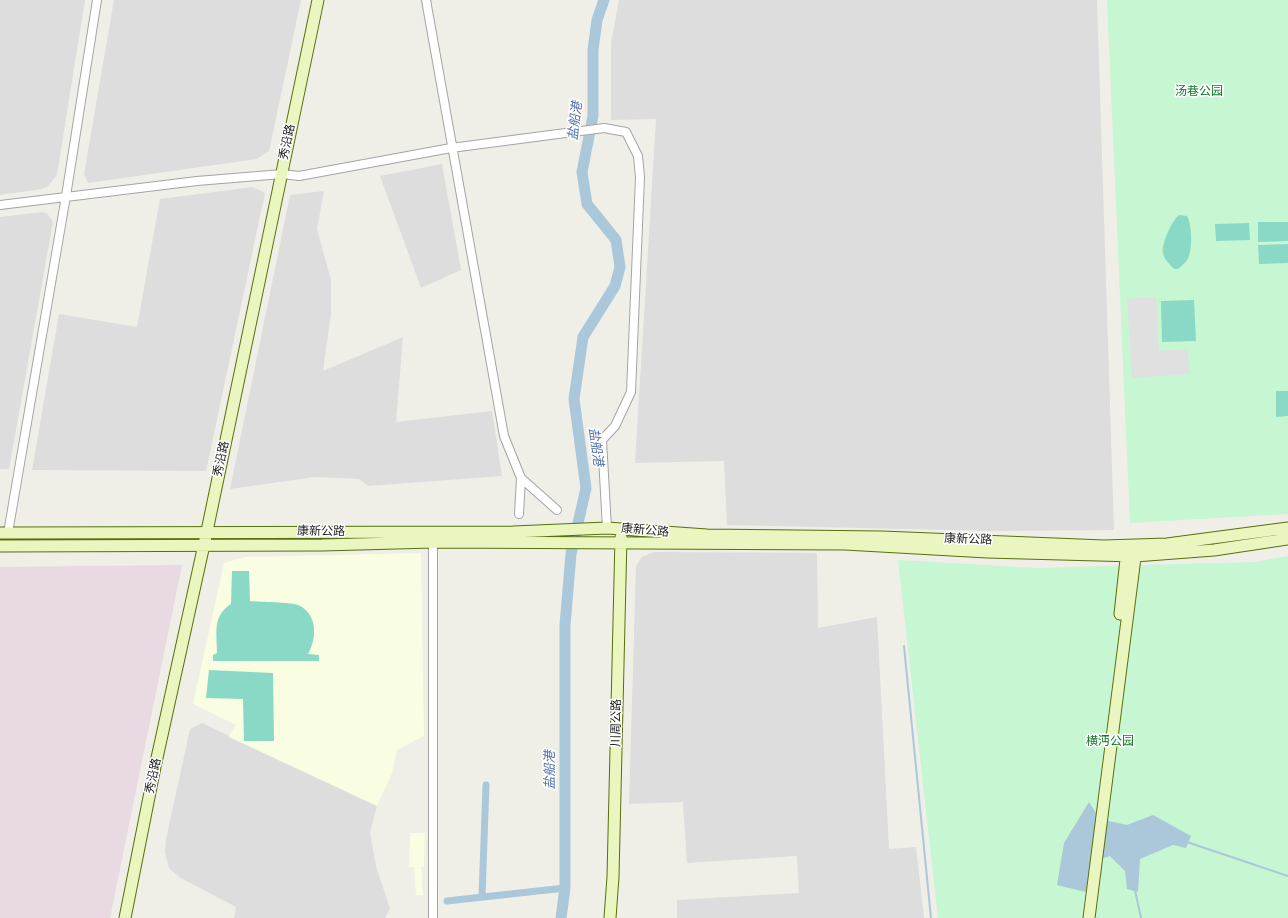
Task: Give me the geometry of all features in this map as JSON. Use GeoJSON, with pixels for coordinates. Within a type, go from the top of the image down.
{"type":"FeatureCollection","features":[{"type":"Feature","properties":{"kind":"main road","name":"秀沿路"},"geometry":{"type":"LineString","coordinates":[[125,918],[155,767],[207,532],[318,0]]}},
{"type":"Feature","properties":{"kind":"main road","name":"康新公路"},"geometry":{"type":"LineString","coordinates":[[4,533],[513,532],[603,528],[707,535],[882,536],[1080,546],[1131,551],[1288,528]]}},
{"type":"Feature","properties":{"kind":"main road","name":"川周公路"},"geometry":{"type":"LineString","coordinates":[[610,918],[613,877],[621,529]]}},
{"type":"Feature","properties":{"kind":"main road"},"geometry":{"type":"LineString","coordinates":[[1082,918],[1131,551],[1145,537]]}},
{"type":"Feature","properties":{"kind":"main road","name":"康新公路"},"geometry":{"type":"LineString","coordinates":[[0,546],[433,542],[845,544],[987,552],[1214,550],[1288,539]]}},
{"type":"Feature","properties":{"kind":"main road"},"geometry":{"type":"LineString","coordinates":[[1089,918],[1131,551]]}},
{"type":"Feature","properties":{"kind":"street"},"geometry":{"type":"LineString","coordinates":[[4,533],[66,196],[97,0]]}},
{"type":"Feature","properties":{"kind":"street"},"geometry":{"type":"LineString","coordinates":[[426,0],[451,148],[504,436],[521,478],[519,514]]}},
{"type":"Feature","properties":{"kind":"street"},"geometry":{"type":"LineString","coordinates":[[0,205],[66,196],[282,174],[299,176],[451,148],[604,128],[626,132],[638,156],[639,214],[631,392],[615,426],[602,440],[603,528]]}},
{"type":"Feature","properties":{"kind":"street"},"geometry":{"type":"LineString","coordinates":[[521,478],[558,510]]}},
{"type":"Feature","properties":{"kind":"street"},"geometry":{"type":"LineString","coordinates":[[433,542],[433,918]]}},
{"type":"Feature","properties":{"kind":"shaded area"},"geometry":{"type":"Polygon","coordinates":[[[0,0],[85,0],[57,175],[48,186],[42,189],[0,195],[0,0]]]}},
{"type":"Feature","properties":{"kind":"shaded area"},"geometry":{"type":"Polygon","coordinates":[[[114,0],[301,0],[269,151],[257,159],[88,183],[84,174],[114,0]]]}},
{"type":"Feature","properties":{"kind":"shaded area"},"geometry":{"type":"Polygon","coordinates":[[[619,0],[1097,0],[1114,530],[997,531],[727,525],[724,461],[635,463],[656,119],[611,120],[611,43],[619,0]]]}},
{"type":"Feature","properties":{"kind":"shaded area"},"geometry":{"type":"Polygon","coordinates":[[[442,164],[461,270],[421,288],[380,176],[442,164]]]}},
{"type":"Feature","properties":{"kind":"shaded area"},"geometry":{"type":"Polygon","coordinates":[[[253,187],[265,193],[206,471],[32,470],[59,314],[137,327],[160,199],[253,187]]]}},
{"type":"Feature","properties":{"kind":"shaded area"},"geometry":{"type":"Polygon","coordinates":[[[324,191],[317,229],[331,280],[331,314],[323,371],[403,337],[396,422],[492,411],[502,476],[368,486],[359,479],[315,477],[230,489],[290,195],[324,191]]]}},
{"type":"Feature","properties":{"kind":"shaded area"},"geometry":{"type":"Polygon","coordinates":[[[42,212],[47,213],[53,222],[9,469],[0,469],[0,217],[42,212]]]}},
{"type":"Feature","properties":{"kind":"shaded area"},"geometry":{"type":"Polygon","coordinates":[[[1156,297],[1159,351],[1188,349],[1189,374],[1132,378],[1127,299],[1156,297]]]}},
{"type":"Feature","properties":{"kind":"shaded area"},"geometry":{"type":"Polygon","coordinates":[[[654,552],[817,553],[818,628],[877,617],[889,849],[916,847],[924,918],[677,918],[677,900],[799,893],[797,856],[687,863],[683,802],[629,804],[636,566],[642,557],[654,552]]]}},
{"type":"Feature","properties":{"kind":"shaded area"},"geometry":{"type":"Polygon","coordinates":[[[421,553],[424,736],[397,750],[392,773],[377,806],[229,737],[236,725],[193,704],[224,563],[245,557],[421,553]]]}},
{"type":"Feature","properties":{"kind":"shaded area"},"geometry":{"type":"Polygon","coordinates":[[[182,565],[110,918],[0,918],[0,567],[182,565]]]}},
{"type":"Feature","properties":{"kind":"shaded area"},"geometry":{"type":"Polygon","coordinates":[[[202,723],[377,806],[370,833],[376,866],[390,909],[385,918],[234,918],[236,907],[179,877],[169,868],[165,852],[166,839],[190,729],[202,723]]]}},
{"type":"Feature","properties":{"kind":"shaded area"},"geometry":{"type":"Polygon","coordinates":[[[410,833],[425,833],[424,867],[421,867],[423,895],[416,895],[414,867],[409,867],[410,833]]]}},
{"type":"Feature","properties":{"kind":"green space","name":"汤巷公园"},"geometry":{"type":"Polygon","coordinates":[[[1107,0],[1288,0],[1288,514],[1130,523],[1107,0]]]}},
{"type":"Feature","properties":{"kind":"green space"},"geometry":{"type":"Polygon","coordinates":[[[1179,215],[1187,216],[1189,220],[1191,245],[1187,260],[1178,269],[1174,269],[1167,262],[1163,249],[1170,227],[1179,215]]]}},
{"type":"Feature","properties":{"kind":"green space"},"geometry":{"type":"Polygon","coordinates":[[[1258,222],[1288,222],[1288,241],[1258,242],[1258,222]]]}},
{"type":"Feature","properties":{"kind":"green space"},"geometry":{"type":"Polygon","coordinates":[[[1249,223],[1250,240],[1216,241],[1215,224],[1249,223]]]}},
{"type":"Feature","properties":{"kind":"green space"},"geometry":{"type":"Polygon","coordinates":[[[1288,244],[1288,263],[1259,264],[1258,245],[1288,244]]]}},
{"type":"Feature","properties":{"kind":"green space"},"geometry":{"type":"Polygon","coordinates":[[[1194,300],[1196,341],[1162,342],[1161,301],[1194,300]]]}},
{"type":"Feature","properties":{"kind":"green space"},"geometry":{"type":"Polygon","coordinates":[[[1276,391],[1288,391],[1288,416],[1276,417],[1276,391]]]}},
{"type":"Feature","properties":{"kind":"green space","name":"横沔公园"},"geometry":{"type":"Polygon","coordinates":[[[1288,556],[1288,918],[938,918],[898,560],[1037,568],[1255,562],[1288,556]]]}},
{"type":"Feature","properties":{"kind":"green space"},"geometry":{"type":"Polygon","coordinates":[[[232,571],[249,571],[250,601],[294,604],[305,609],[312,620],[314,627],[313,641],[308,654],[319,655],[319,661],[213,661],[213,655],[217,653],[216,632],[218,620],[225,609],[231,604],[232,571]]]}},
{"type":"Feature","properties":{"kind":"green space"},"geometry":{"type":"Polygon","coordinates":[[[209,670],[273,673],[274,741],[244,741],[243,699],[206,698],[209,670]]]}},
{"type":"Feature","properties":{"kind":"water"},"geometry":{"type":"Polygon","coordinates":[[[1089,802],[1100,819],[1127,825],[1153,815],[1191,836],[1186,848],[1173,845],[1140,859],[1138,892],[1127,889],[1125,871],[1110,856],[1095,861],[1087,881],[1094,894],[1057,885],[1064,843],[1089,802]]]}},
{"type":"Feature","properties":{"kind":"waterway","name":"盐船港"},"geometry":{"type":"LineString","coordinates":[[561,918],[565,888],[565,625],[571,554],[586,488],[574,399],[583,337],[615,286],[620,267],[616,240],[587,204],[582,172],[593,116],[593,50],[597,20],[604,0]]}},
{"type":"Feature","properties":{"kind":"waterway"},"geometry":{"type":"LineString","coordinates":[[904,646],[931,918]]}},
{"type":"Feature","properties":{"kind":"waterway"},"geometry":{"type":"LineString","coordinates":[[482,897],[486,785]]}},
{"type":"Feature","properties":{"kind":"waterway"},"geometry":{"type":"LineString","coordinates":[[1187,842],[1288,876]]}},
{"type":"Feature","properties":{"kind":"waterway"},"geometry":{"type":"LineString","coordinates":[[447,901],[565,888]]}},
{"type":"Feature","properties":{"kind":"waterway"},"geometry":{"type":"LineString","coordinates":[[1135,890],[1141,918]]}}]}
